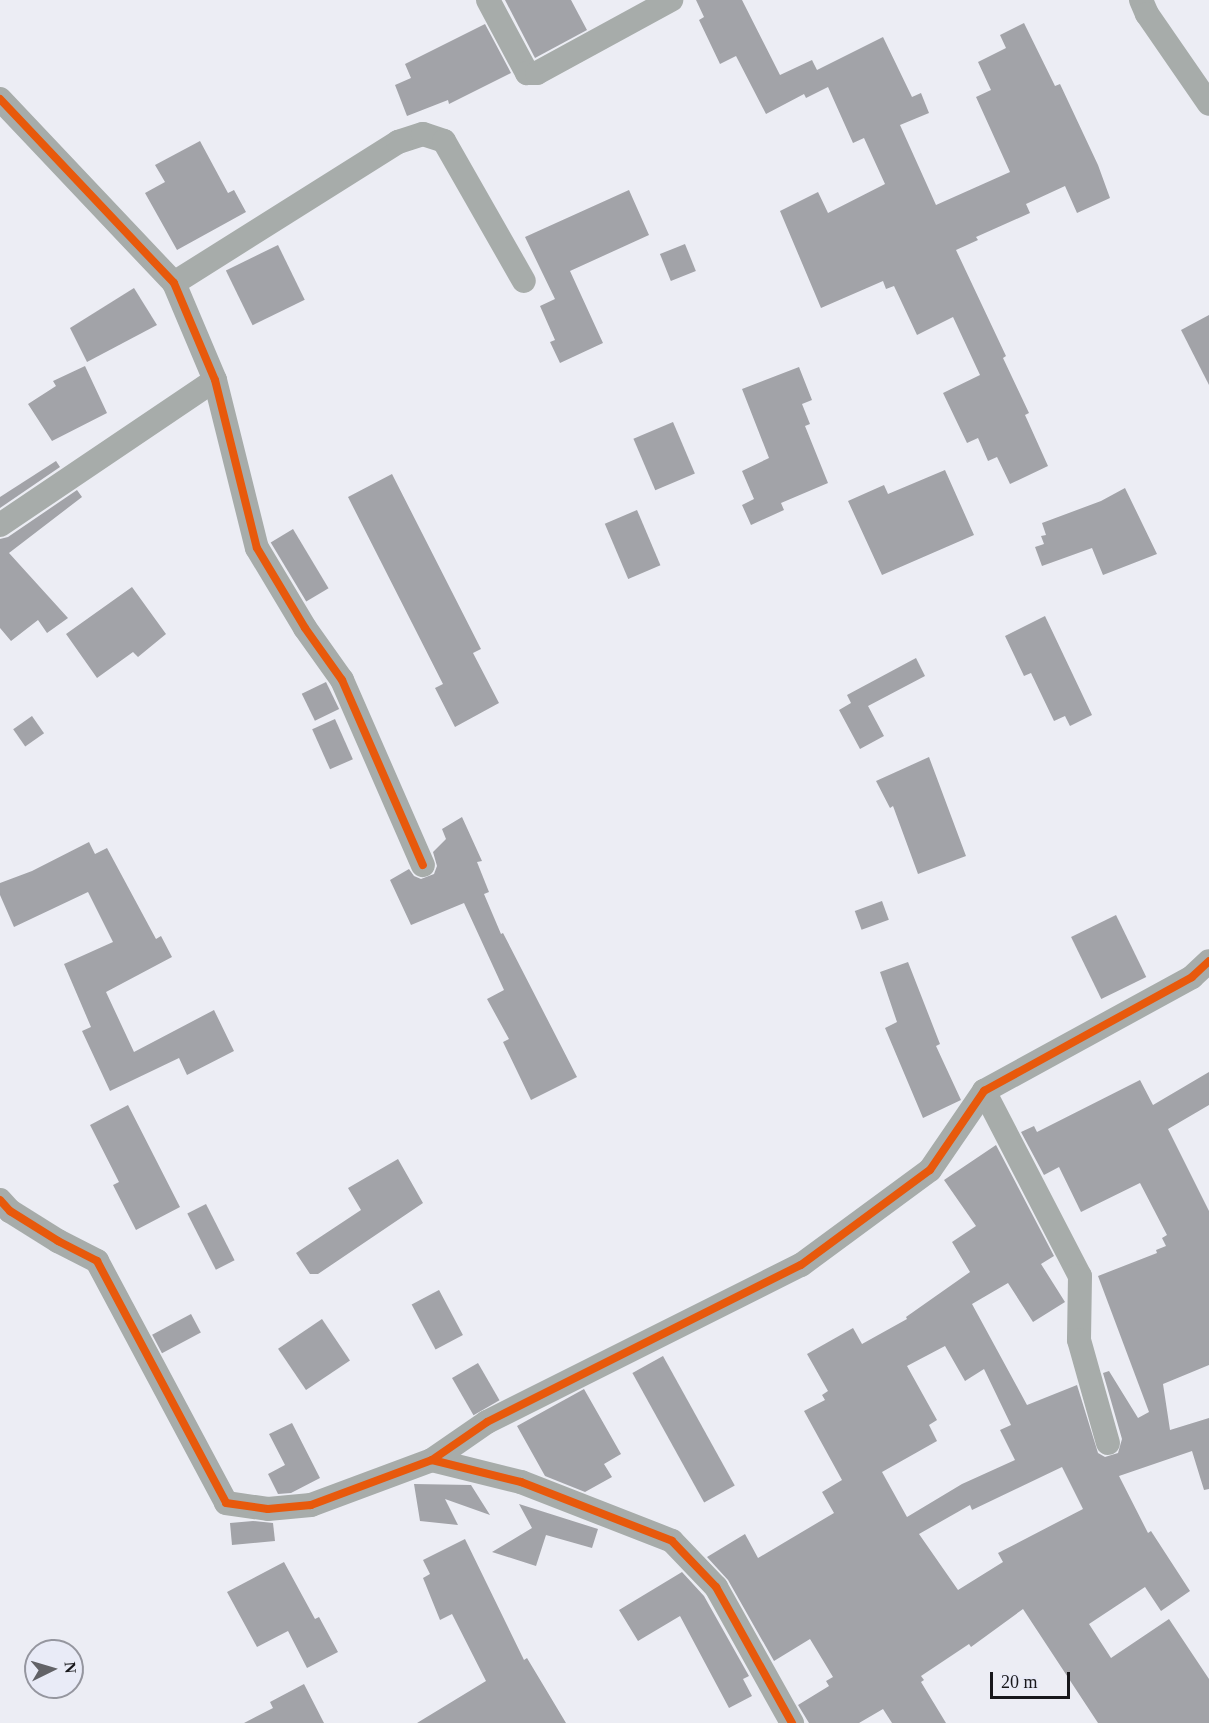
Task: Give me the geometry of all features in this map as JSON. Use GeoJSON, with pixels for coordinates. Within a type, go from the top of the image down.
{"type":"FeatureCollection","features":[{"type":"Feature","properties":{"kind":"street"},"geometry":{"type":"LineString","coordinates":[[488,0],[527,74],[537,73],[671,0]]}},
{"type":"Feature","properties":{"kind":"street"},"geometry":{"type":"LineString","coordinates":[[1141,0],[1148,14],[1209,104]]}},
{"type":"Feature","properties":{"kind":"street"},"geometry":{"type":"LineString","coordinates":[[0,99],[174,283],[215,380],[257,548],[305,628],[342,680],[423,865]]}},
{"type":"Feature","properties":{"kind":"street"},"geometry":{"type":"LineString","coordinates":[[174,283],[398,142],[423,134],[444,141],[524,281]]}},
{"type":"Feature","properties":{"kind":"street"},"geometry":{"type":"LineString","coordinates":[[0,525],[215,380]]}},
{"type":"Feature","properties":{"kind":"street"},"geometry":{"type":"LineString","coordinates":[[0,1200],[10,1211],[58,1241],[97,1260],[226,1503],[268,1509],[311,1505],[432,1460],[487,1422],[801,1265],[930,1170],[984,1091],[1192,977],[1209,961]]}},
{"type":"Feature","properties":{"kind":"street"},"geometry":{"type":"LineString","coordinates":[[984,1091],[1080,1276],[1079,1340],[1108,1443]]}},
{"type":"Feature","properties":{"kind":"street"},"geometry":{"type":"LineString","coordinates":[[432,1460],[521,1482],[672,1541],[716,1587],[792,1723]]}},
{"type":"Feature","properties":{"kind":"building"},"geometry":{"type":"Polygon","coordinates":[[[505,0],[571,0],[587,30],[535,58],[505,0]]]}},
{"type":"Feature","properties":{"kind":"building"},"geometry":{"type":"Polygon","coordinates":[[[696,0],[742,0],[780,75],[812,60],[817,70],[883,37],[912,97],[921,93],[929,113],[900,125],[936,205],[1010,172],[976,97],[991,90],[978,62],[1006,48],[1000,35],[1024,23],[1055,86],[1060,84],[1098,165],[1110,198],[1077,213],[1065,186],[1026,204],[1030,213],[976,237],[978,240],[956,250],[1006,356],[1003,358],[1029,413],[1025,415],[1048,466],[1010,484],[997,457],[988,461],[978,438],[967,443],[943,393],[980,375],[953,317],[917,335],[894,286],[886,289],[883,281],[821,308],[780,211],[818,192],[828,213],[885,184],[864,138],[853,143],[828,87],[806,98],[804,94],[766,114],[736,56],[720,64],[699,20],[704,17],[696,0]]]}},
{"type":"Feature","properties":{"kind":"building"},"geometry":{"type":"Polygon","coordinates":[[[485,24],[511,73],[449,104],[448,100],[407,116],[395,85],[411,78],[405,64],[485,24]]]}},
{"type":"Feature","properties":{"kind":"building"},"geometry":{"type":"Polygon","coordinates":[[[200,141],[228,193],[234,190],[246,212],[177,250],[145,193],[165,182],[155,165],[200,141]]]}},
{"type":"Feature","properties":{"kind":"building"},"geometry":{"type":"Polygon","coordinates":[[[629,190],[649,235],[570,271],[603,343],[560,363],[550,342],[555,340],[540,306],[555,299],[525,237],[629,190]]]}},
{"type":"Feature","properties":{"kind":"building"},"geometry":{"type":"Polygon","coordinates":[[[685,244],[696,271],[671,281],[660,254],[685,244]]]}},
{"type":"Feature","properties":{"kind":"building"},"geometry":{"type":"Polygon","coordinates":[[[278,245],[305,300],[253,325],[226,270],[278,245]]]}},
{"type":"Feature","properties":{"kind":"building"},"geometry":{"type":"Polygon","coordinates":[[[134,288],[157,325],[87,362],[70,328],[134,288]]]}},
{"type":"Feature","properties":{"kind":"building"},"geometry":{"type":"Polygon","coordinates":[[[1209,315],[1209,385],[1181,330],[1209,315]]]}},
{"type":"Feature","properties":{"kind":"building"},"geometry":{"type":"Polygon","coordinates":[[[85,366],[107,413],[52,441],[28,404],[56,386],[53,381],[85,366]]]}},
{"type":"Feature","properties":{"kind":"building"},"geometry":{"type":"Polygon","coordinates":[[[799,367],[812,400],[802,404],[810,424],[805,426],[828,483],[781,503],[784,510],[751,525],[742,505],[754,499],[742,471],[769,458],[742,389],[799,367]]]}},
{"type":"Feature","properties":{"kind":"building"},"geometry":{"type":"Polygon","coordinates":[[[673,422],[695,474],[655,490],[633,439],[673,422]]]}},
{"type":"Feature","properties":{"kind":"building"},"geometry":{"type":"Polygon","coordinates":[[[56,461],[60,467],[0,508],[0,497],[56,461]]]}},
{"type":"Feature","properties":{"kind":"building"},"geometry":{"type":"Polygon","coordinates":[[[945,470],[974,535],[882,575],[848,501],[884,485],[888,494],[945,470]]]}},
{"type":"Feature","properties":{"kind":"building"},"geometry":{"type":"Polygon","coordinates":[[[392,474],[481,649],[473,653],[499,703],[455,727],[435,688],[443,684],[348,497],[392,474]]]}},
{"type":"Feature","properties":{"kind":"building"},"geometry":{"type":"Polygon","coordinates":[[[1125,488],[1157,554],[1103,575],[1092,548],[1042,566],[1035,547],[1044,544],[1041,536],[1046,535],[1042,523],[1101,501],[1125,488]]]}},
{"type":"Feature","properties":{"kind":"building"},"geometry":{"type":"Polygon","coordinates":[[[77,490],[82,497],[9,553],[68,618],[47,633],[38,620],[11,641],[0,628],[0,539],[8,537],[77,490]]]}},
{"type":"Feature","properties":{"kind":"building"},"geometry":{"type":"Polygon","coordinates":[[[637,510],[660,565],[628,579],[605,524],[637,510]]]}},
{"type":"Feature","properties":{"kind":"building"},"geometry":{"type":"Polygon","coordinates":[[[293,529],[329,588],[306,602],[271,542],[293,529]]]}},
{"type":"Feature","properties":{"kind":"building"},"geometry":{"type":"Polygon","coordinates":[[[132,587],[166,634],[138,657],[133,652],[97,678],[66,634],[132,587]]]}},
{"type":"Feature","properties":{"kind":"building"},"geometry":{"type":"Polygon","coordinates":[[[1045,616],[1092,715],[1070,726],[1065,716],[1054,721],[1031,673],[1024,676],[1005,636],[1045,616]]]}},
{"type":"Feature","properties":{"kind":"building"},"geometry":{"type":"Polygon","coordinates":[[[916,658],[925,676],[868,706],[884,736],[860,749],[839,710],[851,703],[847,695],[916,658]]]}},
{"type":"Feature","properties":{"kind":"building"},"geometry":{"type":"Polygon","coordinates":[[[326,682],[339,709],[315,721],[302,694],[326,682]]]}},
{"type":"Feature","properties":{"kind":"building"},"geometry":{"type":"Polygon","coordinates":[[[32,716],[44,733],[25,746],[13,729],[32,716]]]}},
{"type":"Feature","properties":{"kind":"building"},"geometry":{"type":"Polygon","coordinates":[[[335,719],[353,759],[330,769],[312,729],[335,719]]]}},
{"type":"Feature","properties":{"kind":"building"},"geometry":{"type":"Polygon","coordinates":[[[929,757],[966,856],[918,874],[893,806],[890,808],[876,781],[929,757]]]}},
{"type":"Feature","properties":{"kind":"building"},"geometry":{"type":"Polygon","coordinates":[[[462,817],[482,861],[477,862],[489,892],[484,894],[501,934],[503,933],[577,1077],[531,1100],[503,1042],[509,1039],[487,999],[504,990],[464,903],[411,925],[390,880],[409,869],[414,876],[421,879],[434,874],[437,866],[433,852],[446,839],[442,829],[462,817]]]}},
{"type":"Feature","properties":{"kind":"building"},"geometry":{"type":"Polygon","coordinates":[[[89,842],[95,854],[107,848],[156,939],[161,936],[172,957],[106,992],[134,1052],[214,1010],[234,1051],[187,1075],[179,1058],[110,1091],[82,1031],[91,1027],[64,964],[113,942],[88,892],[14,927],[0,895],[0,883],[32,871],[89,842]]]}},
{"type":"Feature","properties":{"kind":"building"},"geometry":{"type":"Polygon","coordinates":[[[882,901],[889,920],[862,930],[855,911],[882,901]]]}},
{"type":"Feature","properties":{"kind":"building"},"geometry":{"type":"Polygon","coordinates":[[[1116,915],[1146,977],[1101,999],[1071,937],[1116,915]]]}},
{"type":"Feature","properties":{"kind":"building"},"geometry":{"type":"Polygon","coordinates":[[[908,962],[940,1044],[936,1046],[961,1100],[923,1118],[885,1028],[897,1022],[880,972],[908,962]]]}},
{"type":"Feature","properties":{"kind":"building"},"geometry":{"type":"Polygon","coordinates":[[[1209,1072],[1209,1105],[1168,1129],[1209,1211],[1209,1365],[1163,1384],[1170,1430],[1209,1418],[1209,1489],[1204,1490],[1192,1451],[1119,1476],[1148,1533],[1151,1531],[1190,1591],[1161,1611],[1145,1587],[1089,1624],[1111,1658],[1169,1619],[1209,1679],[1209,1723],[1098,1723],[1023,1609],[971,1647],[969,1644],[921,1676],[924,1680],[921,1682],[946,1723],[892,1723],[883,1709],[859,1723],[809,1723],[798,1705],[829,1686],[826,1681],[833,1677],[810,1639],[774,1661],[728,1580],[707,1557],[745,1534],[758,1558],[834,1513],[822,1492],[842,1480],[804,1411],[825,1400],[822,1395],[828,1391],[807,1354],[853,1328],[862,1344],[907,1319],[906,1317],[970,1272],[952,1242],[976,1226],[944,1180],[996,1145],[1054,1256],[1041,1264],[1065,1302],[1033,1322],[1008,1283],[972,1304],[1027,1405],[1077,1385],[1098,1453],[1105,1457],[1118,1453],[1122,1439],[1103,1373],[1109,1371],[1138,1418],[1149,1412],[1098,1276],[1157,1253],[1156,1250],[1166,1246],[1162,1238],[1167,1235],[1140,1183],[1081,1212],[1059,1167],[1044,1175],[1021,1132],[1034,1126],[1037,1132],[1140,1080],[1153,1105],[1209,1072]],[[945,1346],[907,1366],[937,1420],[929,1425],[937,1441],[882,1472],[907,1517],[962,1484],[1015,1460],[1000,1430],[1011,1425],[984,1369],[965,1381],[945,1346]],[[1062,1467],[972,1510],[970,1505],[919,1534],[958,1590],[1003,1562],[998,1553],[1083,1509],[1062,1467]]]}},
{"type":"Feature","properties":{"kind":"building"},"geometry":{"type":"Polygon","coordinates":[[[128,1105],[180,1207],[136,1230],[113,1185],[119,1182],[90,1125],[128,1105]]]}},
{"type":"Feature","properties":{"kind":"building"},"geometry":{"type":"Polygon","coordinates":[[[398,1159],[423,1203],[318,1274],[310,1274],[296,1253],[361,1210],[348,1188],[398,1159]]]}},
{"type":"Feature","properties":{"kind":"building"},"geometry":{"type":"Polygon","coordinates":[[[206,1204],[235,1260],[216,1270],[187,1214],[206,1204]]]}},
{"type":"Feature","properties":{"kind":"building"},"geometry":{"type":"Polygon","coordinates":[[[439,1290],[463,1335],[436,1350],[412,1305],[439,1290]]]}},
{"type":"Feature","properties":{"kind":"building"},"geometry":{"type":"Polygon","coordinates":[[[191,1314],[201,1333],[162,1353],[152,1335],[191,1314]]]}},
{"type":"Feature","properties":{"kind":"building"},"geometry":{"type":"Polygon","coordinates":[[[322,1319],[350,1360],[306,1390],[278,1349],[322,1319]]]}},
{"type":"Feature","properties":{"kind":"building"},"geometry":{"type":"Polygon","coordinates":[[[663,1356],[735,1485],[704,1502],[632,1373],[663,1356]]]}},
{"type":"Feature","properties":{"kind":"building"},"geometry":{"type":"Polygon","coordinates":[[[478,1363],[500,1400],[474,1415],[452,1378],[478,1363]]]}},
{"type":"Feature","properties":{"kind":"building"},"geometry":{"type":"Polygon","coordinates":[[[584,1389],[621,1454],[604,1464],[612,1477],[585,1492],[545,1476],[517,1426],[584,1389]]]}},
{"type":"Feature","properties":{"kind":"building"},"geometry":{"type":"Polygon","coordinates":[[[292,1423],[320,1478],[291,1493],[278,1494],[268,1474],[285,1465],[269,1434],[292,1423]]]}},
{"type":"Feature","properties":{"kind":"building"},"geometry":{"type":"Polygon","coordinates":[[[414,1484],[471,1485],[490,1515],[445,1499],[458,1525],[420,1521],[414,1484]]]}},
{"type":"Feature","properties":{"kind":"building"},"geometry":{"type":"Polygon","coordinates":[[[519,1504],[598,1529],[592,1548],[546,1535],[536,1566],[492,1552],[532,1528],[519,1504]]]}},
{"type":"Feature","properties":{"kind":"building"},"geometry":{"type":"Polygon","coordinates":[[[253,1521],[273,1523],[275,1541],[232,1545],[230,1523],[253,1521]]]}},
{"type":"Feature","properties":{"kind":"building"},"geometry":{"type":"Polygon","coordinates":[[[465,1539],[524,1660],[527,1658],[566,1723],[417,1723],[486,1681],[452,1614],[440,1620],[423,1578],[430,1574],[423,1560],[465,1539]]]}},
{"type":"Feature","properties":{"kind":"building"},"geometry":{"type":"Polygon","coordinates":[[[284,1562],[315,1619],[319,1617],[338,1652],[307,1668],[288,1631],[257,1647],[227,1592],[284,1562]]]}},
{"type":"Feature","properties":{"kind":"building"},"geometry":{"type":"Polygon","coordinates":[[[682,1572],[704,1596],[749,1676],[743,1679],[752,1696],[729,1708],[680,1616],[638,1641],[619,1610],[682,1572]]]}},
{"type":"Feature","properties":{"kind":"building"},"geometry":{"type":"Polygon","coordinates":[[[304,1684],[324,1723],[244,1723],[273,1708],[270,1702],[304,1684]]]}},
{"type":"Feature","properties":{"kind":"cycle path"},"geometry":{"type":"LineString","coordinates":[[0,99],[174,283],[215,380],[257,548],[305,628],[342,680],[423,865]]}},
{"type":"Feature","properties":{"kind":"cycle path"},"geometry":{"type":"LineString","coordinates":[[432,1460],[487,1422],[801,1265],[930,1170],[984,1091],[1192,977],[1209,961]]}},
{"type":"Feature","properties":{"kind":"cycle path"},"geometry":{"type":"LineString","coordinates":[[0,1200],[10,1211],[58,1241],[97,1261],[226,1503],[268,1509],[311,1505],[432,1460],[521,1482],[672,1541],[716,1587],[792,1723]]}}]}
